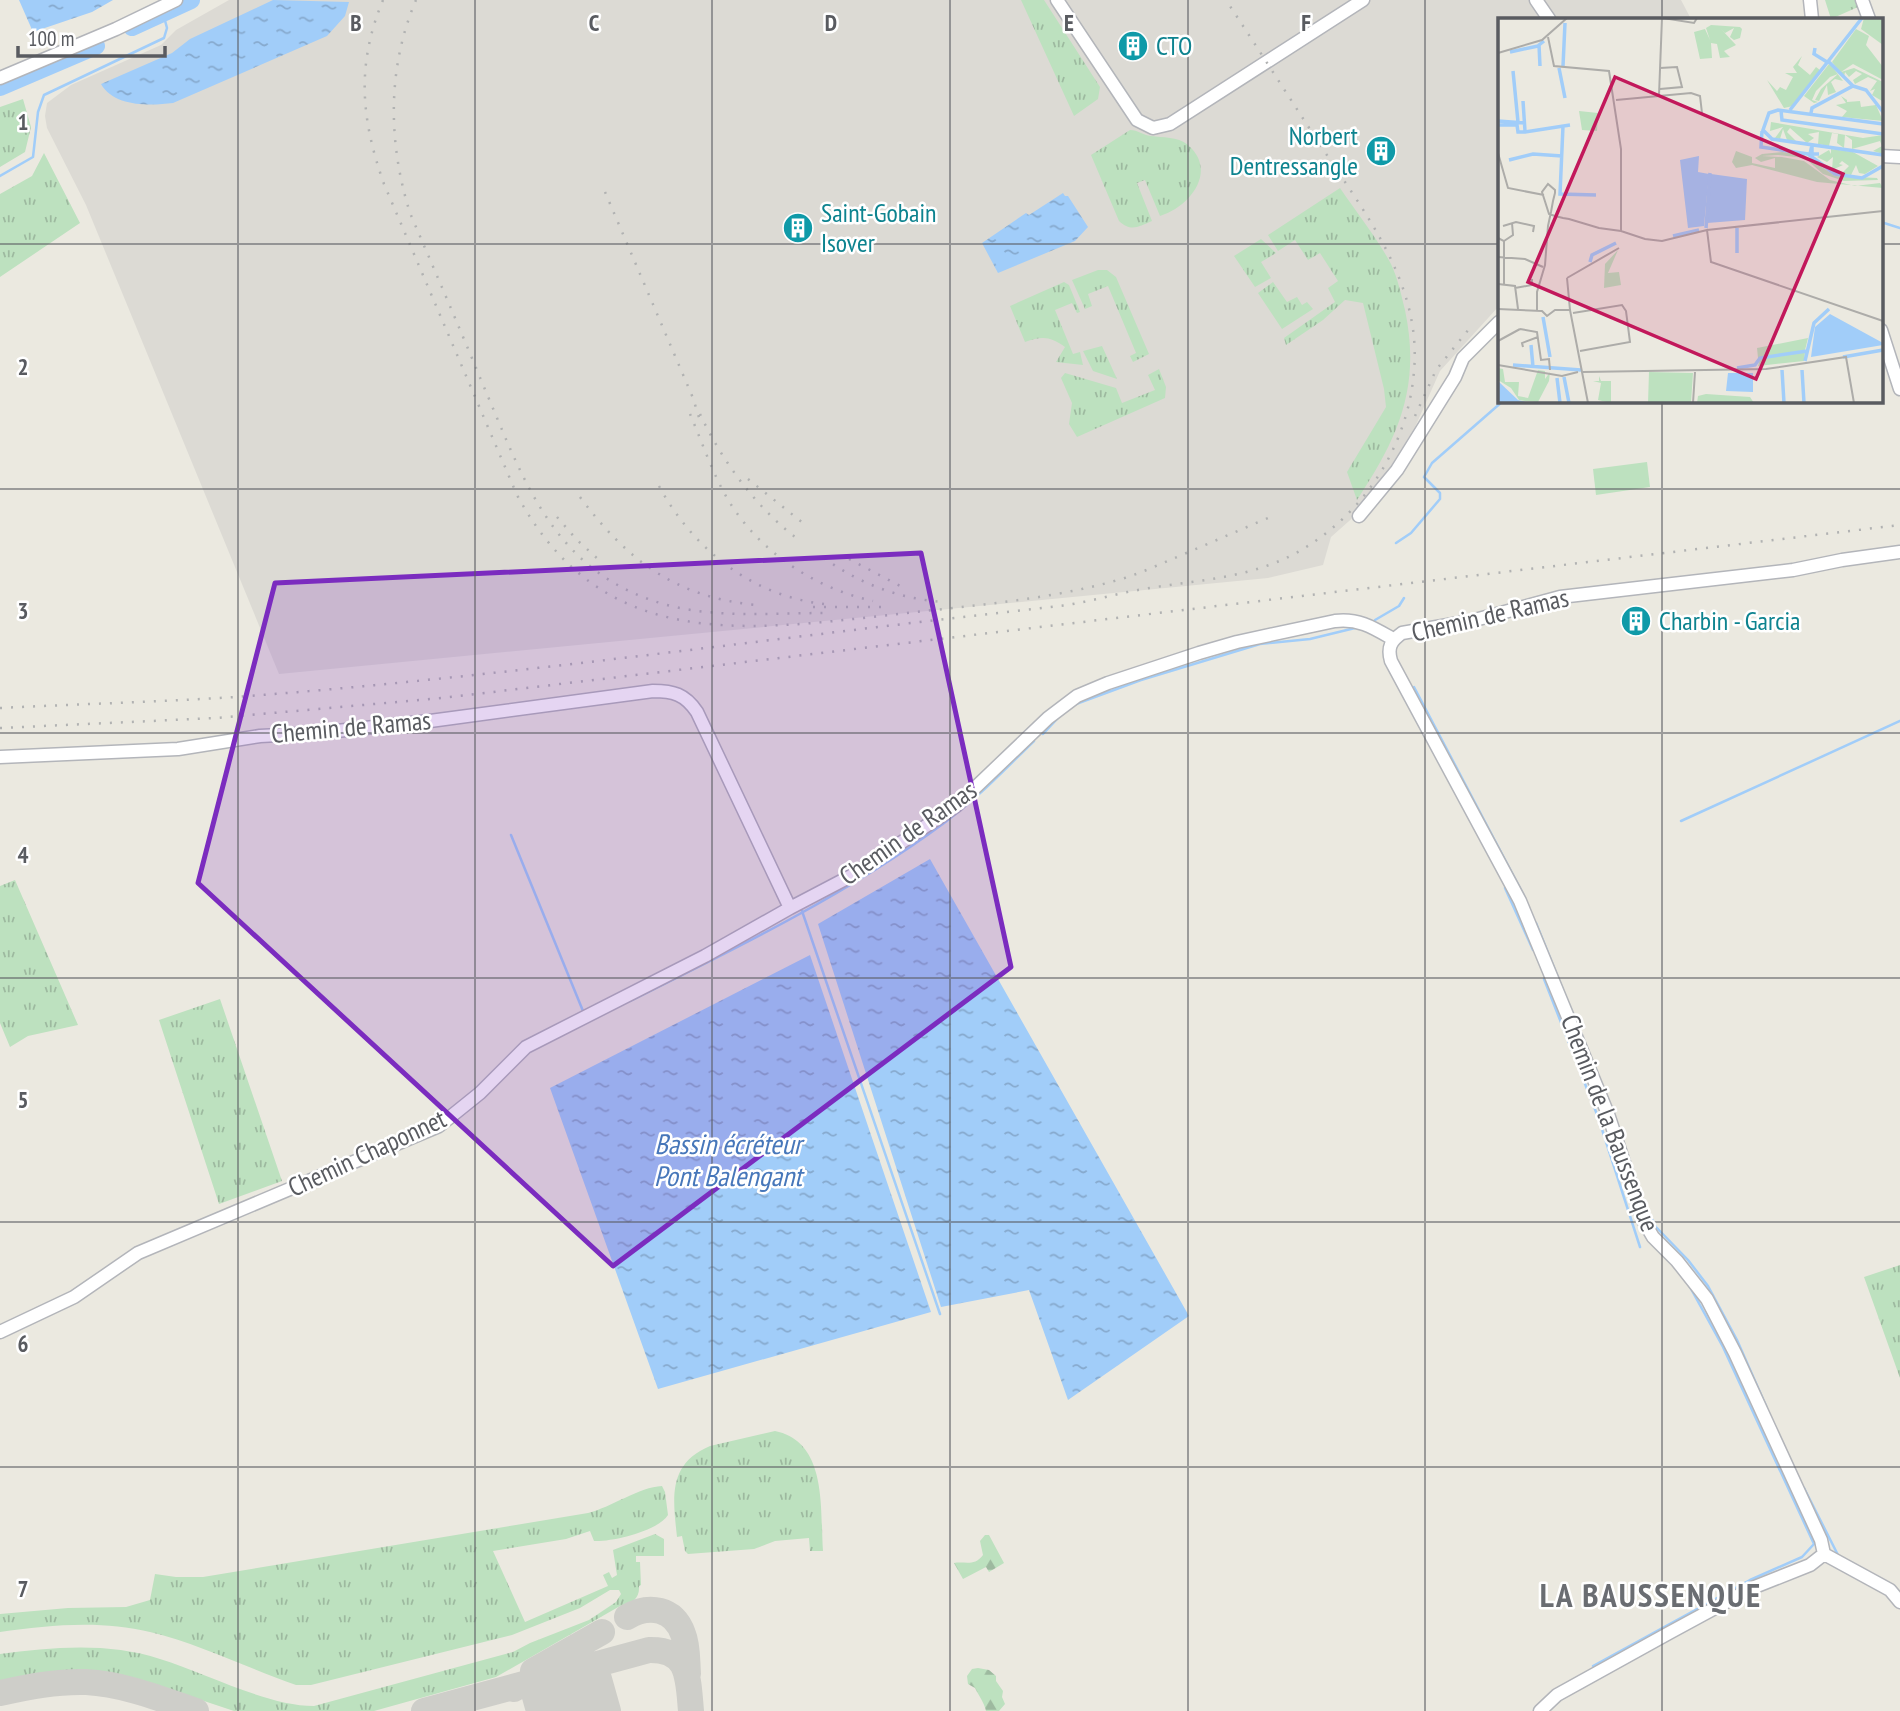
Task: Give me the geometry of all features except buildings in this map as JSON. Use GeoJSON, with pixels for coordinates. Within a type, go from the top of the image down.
{"type":"FeatureCollection","features":[{"type":"Feature","properties":{"kind":"street"},"geometry":{"type":"LineString","coordinates":[[0,79],[176,0]]}},
{"type":"Feature","properties":{"kind":"street"},"geometry":{"type":"LineString","coordinates":[[1057,0],[1137,120],[1153,128],[1170,124],[1363,0]]}},
{"type":"Feature","properties":{"kind":"street"},"geometry":{"type":"LineString","coordinates":[[1536,0],[1548,18]]}},
{"type":"Feature","properties":{"kind":"street"},"geometry":{"type":"LineString","coordinates":[[1810,0],[1812,18]]}},
{"type":"Feature","properties":{"kind":"street"},"geometry":{"type":"LineString","coordinates":[[1862,0],[1869,18]]}},
{"type":"Feature","properties":{"kind":"street"},"geometry":{"type":"LineString","coordinates":[[1882,156],[1900,157]]}},
{"type":"Feature","properties":{"kind":"street"},"geometry":{"type":"LineString","coordinates":[[1359,516],[1397,470],[1455,377],[1463,358],[1498,322]]}},
{"type":"Feature","properties":{"kind":"street"},"geometry":{"type":"LineString","coordinates":[[1882,333],[1900,389]]}},
{"type":"Feature","properties":{"kind":"street","name":"Chemin de Ramas"},"geometry":{"type":"LineString","coordinates":[[0,757],[178,750],[260,736],[343,730],[653,691],[674,692],[685,698],[697,712],[790,908],[851,876],[956,806],[1048,718],[1077,696],[1199,653],[1335,621],[1364,622],[1393,639],[1402,633],[1471,621],[1560,597],[1793,570],[1842,559],[1900,552]]}},
{"type":"Feature","properties":{"kind":"street","name":"Chemin de la Baussenque"},"geometry":{"type":"LineString","coordinates":[[1393,639],[1388,652],[1391,661],[1520,901],[1603,1102],[1643,1220],[1653,1237],[1707,1299],[1735,1353],[1815,1527],[1824,1555]]}},
{"type":"Feature","properties":{"kind":"street","name":"Chemin Chaponnet"},"geometry":{"type":"LineString","coordinates":[[0,1332],[74,1297],[138,1253],[439,1126],[480,1093],[526,1047],[705,956],[790,908]]}},
{"type":"Feature","properties":{"kind":"street"},"geometry":{"type":"LineString","coordinates":[[1540,1711],[1557,1695],[1669,1633],[1752,1588],[1810,1565],[1824,1555],[1889,1590],[1900,1602]]}},
{"type":"Feature","properties":{"kind":"highlighted area"},"geometry":{"type":"Polygon","coordinates":[[[921,553],[1011,967],[613,1266],[198,883],[275,583],[921,553]]]}},
{"type":"Feature","properties":{"kind":"shaded area"},"geometry":{"type":"Polygon","coordinates":[[[229,0],[1681,0],[1690,18],[1498,18],[1498,307],[1440,371],[1415,427],[1381,482],[1357,514],[1331,537],[1323,565],[1268,578],[279,674],[86,205],[47,128],[45,116],[47,103],[71,85],[161,45],[176,30],[229,0]]]}},
{"type":"Feature","properties":{"kind":"green space"},"geometry":{"type":"Polygon","coordinates":[[[1021,0],[1044,0],[1100,87],[1098,99],[1074,116],[1021,0]]]}},
{"type":"Feature","properties":{"kind":"green space"},"geometry":{"type":"Polygon","coordinates":[[[1825,0],[1857,0],[1858,7],[1831,18],[1825,0]]]}},
{"type":"Feature","properties":{"kind":"green space"},"geometry":{"type":"Polygon","coordinates":[[[23,99],[31,127],[25,152],[0,167],[0,107],[23,99]]]}},
{"type":"Feature","properties":{"kind":"green space"},"geometry":{"type":"Polygon","coordinates":[[[1130,130],[1184,142],[1197,155],[1200,166],[1200,177],[1190,196],[1181,205],[1160,216],[1145,180],[1137,183],[1152,221],[1135,227],[1119,221],[1091,155],[1130,130]]]}},
{"type":"Feature","properties":{"kind":"green space"},"geometry":{"type":"Polygon","coordinates":[[[44,153],[80,223],[0,277],[0,194],[32,176],[44,153]]]}},
{"type":"Feature","properties":{"kind":"green space"},"geometry":{"type":"Polygon","coordinates":[[[1340,188],[1391,264],[1405,310],[1409,337],[1410,363],[1403,410],[1384,454],[1357,500],[1347,472],[1386,407],[1363,303],[1345,300],[1323,320],[1286,345],[1284,338],[1335,302],[1328,288],[1338,281],[1320,253],[1308,260],[1295,240],[1278,251],[1268,235],[1340,188]]]}},
{"type":"Feature","properties":{"kind":"green space"},"geometry":{"type":"Polygon","coordinates":[[[1261,239],[1276,253],[1261,262],[1271,278],[1255,287],[1234,256],[1261,239]]]}},
{"type":"Feature","properties":{"kind":"green space"},"geometry":{"type":"Polygon","coordinates":[[[1098,270],[1107,270],[1116,277],[1149,354],[1133,362],[1130,356],[1136,353],[1108,286],[1088,294],[1092,306],[1085,309],[1072,280],[1098,270]]]}},
{"type":"Feature","properties":{"kind":"green space"},"geometry":{"type":"Polygon","coordinates":[[[1064,282],[1069,285],[1080,312],[1077,313],[1072,303],[1055,310],[1073,354],[1080,352],[1083,365],[1056,362],[1065,347],[1050,339],[1025,342],[1010,306],[1064,282]]]}},
{"type":"Feature","properties":{"kind":"green space"},"geometry":{"type":"Polygon","coordinates":[[[1273,282],[1287,302],[1297,297],[1302,305],[1307,302],[1313,309],[1282,329],[1258,293],[1273,282]]]}},
{"type":"Feature","properties":{"kind":"green space"},"geometry":{"type":"Polygon","coordinates":[[[1102,346],[1117,379],[1093,371],[1083,351],[1102,346]]]}},
{"type":"Feature","properties":{"kind":"green space"},"geometry":{"type":"Polygon","coordinates":[[[1159,369],[1166,387],[1165,398],[1077,437],[1069,424],[1072,403],[1061,378],[1065,373],[1116,388],[1122,403],[1155,390],[1148,375],[1159,369]]]}},
{"type":"Feature","properties":{"kind":"green space"},"geometry":{"type":"Polygon","coordinates":[[[1647,462],[1650,487],[1596,495],[1593,469],[1647,462]]]}},
{"type":"Feature","properties":{"kind":"green space"},"geometry":{"type":"Polygon","coordinates":[[[15,880],[78,1025],[28,1036],[10,1047],[0,1023],[0,886],[15,880]]]}},
{"type":"Feature","properties":{"kind":"green space"},"geometry":{"type":"Polygon","coordinates":[[[220,999],[282,1181],[219,1204],[159,1020],[220,999]]]}},
{"type":"Feature","properties":{"kind":"green space"},"geometry":{"type":"Polygon","coordinates":[[[1900,1265],[1900,1378],[1864,1277],[1900,1265]]]}},
{"type":"Feature","properties":{"kind":"green space"},"geometry":{"type":"Polygon","coordinates":[[[775,1431],[792,1438],[804,1448],[813,1463],[818,1479],[823,1551],[810,1551],[809,1538],[775,1541],[754,1549],[688,1554],[682,1536],[677,1537],[674,1509],[676,1484],[686,1462],[710,1446],[775,1431]]]}},
{"type":"Feature","properties":{"kind":"green space"},"geometry":{"type":"Polygon","coordinates":[[[662,1486],[668,1515],[645,1531],[612,1540],[594,1541],[590,1531],[566,1539],[493,1551],[525,1622],[608,1586],[603,1575],[609,1572],[612,1578],[617,1575],[613,1550],[655,1534],[664,1539],[664,1556],[636,1556],[636,1562],[640,1562],[641,1585],[632,1602],[622,1608],[620,1606],[496,1677],[374,1711],[234,1711],[138,1679],[92,1671],[48,1672],[0,1681],[0,1654],[40,1649],[101,1648],[160,1659],[277,1701],[314,1706],[513,1652],[589,1620],[616,1602],[621,1594],[619,1590],[610,1590],[580,1608],[512,1635],[311,1685],[296,1685],[187,1643],[131,1628],[75,1625],[0,1632],[0,1614],[68,1608],[126,1607],[150,1600],[155,1574],[203,1577],[588,1513],[644,1490],[662,1486]]]}},
{"type":"Feature","properties":{"kind":"green space"},"geometry":{"type":"Polygon","coordinates":[[[985,1535],[989,1535],[1004,1563],[989,1572],[986,1567],[963,1579],[954,1563],[980,1559],[983,1555],[980,1541],[985,1535]]]}},
{"type":"Feature","properties":{"kind":"green space"},"geometry":{"type":"Polygon","coordinates":[[[972,1669],[989,1670],[996,1676],[1005,1704],[999,1711],[986,1711],[975,1688],[968,1684],[967,1676],[972,1669]]]}},
{"type":"Feature","properties":{"kind":"water"},"geometry":{"type":"Polygon","coordinates":[[[19,0],[113,0],[92,12],[33,32],[19,0]]]}},
{"type":"Feature","properties":{"kind":"water"},"geometry":{"type":"Polygon","coordinates":[[[273,0],[349,2],[345,16],[327,36],[173,103],[154,105],[123,101],[107,92],[101,84],[172,53],[190,39],[273,0]]]}},
{"type":"Feature","properties":{"kind":"water"},"geometry":{"type":"Polygon","coordinates":[[[1063,193],[1068,196],[1088,227],[1075,241],[998,273],[982,243],[1026,213],[1029,215],[1063,193]]]}},
{"type":"Feature","properties":{"kind":"water"},"geometry":{"type":"Polygon","coordinates":[[[930,859],[1189,1316],[1068,1400],[1029,1290],[941,1307],[818,924],[930,859]]]}},
{"type":"Feature","properties":{"kind":"water","name":"Bassin écréteur Pont Balengant"},"geometry":{"type":"Polygon","coordinates":[[[810,955],[931,1312],[658,1389],[550,1088],[810,955]]]}},
{"type":"Feature","properties":{"kind":"waterway"},"geometry":{"type":"LineString","coordinates":[[132,27],[191,0]]}},
{"type":"Feature","properties":{"kind":"waterway"},"geometry":{"type":"LineString","coordinates":[[0,176],[33,157],[38,112],[44,95],[164,38],[167,28],[163,13]]}},
{"type":"Feature","properties":{"kind":"waterway"},"geometry":{"type":"LineString","coordinates":[[0,87],[96,46]]}},
{"type":"Feature","properties":{"kind":"waterway"},"geometry":{"type":"LineString","coordinates":[[1882,222],[1900,228]]}},
{"type":"Feature","properties":{"kind":"waterway"},"geometry":{"type":"LineString","coordinates":[[1396,543],[1411,533],[1440,499],[1440,493],[1424,477],[1432,463],[1502,402]]}},
{"type":"Feature","properties":{"kind":"waterway"},"geometry":{"type":"LineString","coordinates":[[1375,620],[1399,606],[1404,598]]}},
{"type":"Feature","properties":{"kind":"waterway"},"geometry":{"type":"LineString","coordinates":[[1076,704],[1141,680],[1260,644],[1310,639],[1355,628]]}},
{"type":"Feature","properties":{"kind":"waterway"},"geometry":{"type":"LineString","coordinates":[[1414,687],[1523,894]]}},
{"type":"Feature","properties":{"kind":"waterway"},"geometry":{"type":"LineString","coordinates":[[1043,734],[1057,719]]}},
{"type":"Feature","properties":{"kind":"waterway"},"geometry":{"type":"LineString","coordinates":[[1681,821],[1900,721]]}},
{"type":"Feature","properties":{"kind":"waterway"},"geometry":{"type":"LineString","coordinates":[[630,1001],[751,940],[870,873],[956,814],[1034,741]]}},
{"type":"Feature","properties":{"kind":"waterway"},"geometry":{"type":"LineString","coordinates":[[511,835],[583,1011]]}},
{"type":"Feature","properties":{"kind":"waterway"},"geometry":{"type":"LineString","coordinates":[[1505,888],[1533,950]]}},
{"type":"Feature","properties":{"kind":"waterway"},"geometry":{"type":"LineString","coordinates":[[802,911],[940,1314]]}},
{"type":"Feature","properties":{"kind":"waterway"},"geometry":{"type":"LineString","coordinates":[[1536,923],[1622,1137]]}},
{"type":"Feature","properties":{"kind":"waterway"},"geometry":{"type":"LineString","coordinates":[[1544,979],[1598,1117],[1640,1247]]}},
{"type":"Feature","properties":{"kind":"waterway"},"geometry":{"type":"LineString","coordinates":[[1642,1200],[1656,1227],[1688,1260],[1708,1286],[1737,1340],[1766,1406]]}},
{"type":"Feature","properties":{"kind":"waterway"},"geometry":{"type":"LineString","coordinates":[[1593,1666],[1750,1580],[1802,1557],[1814,1544],[1723,1347],[1690,1287]]}},
{"type":"Feature","properties":{"kind":"waterway"},"geometry":{"type":"LineString","coordinates":[[1804,1488],[1839,1557]]}},
{"type":"Feature","properties":{"kind":"taxiway"},"geometry":{"type":"LineString","coordinates":[[627,1617],[652,1610],[660,1611],[674,1619],[685,1639],[688,1674]]}},
{"type":"Feature","properties":{"kind":"taxiway"},"geometry":{"type":"LineString","coordinates":[[533,1671],[602,1632]]}},
{"type":"Feature","properties":{"kind":"taxiway"},"geometry":{"type":"LineString","coordinates":[[424,1711],[649,1650],[662,1651],[680,1660],[687,1677],[691,1711]]}},
{"type":"Feature","properties":{"kind":"taxiway"},"geometry":{"type":"LineString","coordinates":[[577,1674],[585,1668],[597,1672],[608,1711]]}},
{"type":"Feature","properties":{"kind":"taxiway"},"geometry":{"type":"LineString","coordinates":[[558,1676],[568,1673],[575,1677],[585,1711]]}},
{"type":"Feature","properties":{"kind":"taxiway"},"geometry":{"type":"LineString","coordinates":[[535,1684],[542,1679],[551,1681],[556,1687],[562,1711]]}},
{"type":"Feature","properties":{"kind":"taxiway"},"geometry":{"type":"LineString","coordinates":[[0,1693],[53,1683],[100,1683],[156,1697],[196,1711]]}},
{"type":"Feature","properties":{"kind":"taxiway"},"geometry":{"type":"LineString","coordinates":[[514,1689],[520,1685],[529,1686],[539,1711]]}},
{"type":"Feature","properties":{"kind":"railway"},"geometry":{"type":"LineString","coordinates":[[383,0],[369,47],[365,92],[370,137],[384,184],[517,495],[551,545],[589,582],[632,606],[678,620],[727,625],[833,621],[1004,602],[1090,587],[1141,572],[1275,515]]}},
{"type":"Feature","properties":{"kind":"railway"},"geometry":{"type":"LineString","coordinates":[[416,0],[400,52],[394,106],[403,187],[410,213],[512,453],[548,519],[570,548],[598,572],[631,592],[671,606],[728,613],[825,613]]}},
{"type":"Feature","properties":{"kind":"railway"},"geometry":{"type":"LineString","coordinates":[[0,708],[236,697],[407,682],[1049,607],[1241,573],[1278,562],[1296,553],[1342,520],[1378,477],[1392,452],[1410,399],[1414,371],[1414,338],[1409,307],[1386,249],[1226,0]]}},
{"type":"Feature","properties":{"kind":"railway"},"geometry":{"type":"LineString","coordinates":[[605,192],[693,398],[701,424]]}},
{"type":"Feature","properties":{"kind":"railway"},"geometry":{"type":"LineString","coordinates":[[1415,416],[1436,370],[1469,329]]}},
{"type":"Feature","properties":{"kind":"railway"},"geometry":{"type":"LineString","coordinates":[[690,414],[727,498],[755,535],[809,577],[851,595],[873,601]]}},
{"type":"Feature","properties":{"kind":"railway"},"geometry":{"type":"LineString","coordinates":[[700,414],[742,483],[769,514],[799,540]]}},
{"type":"Feature","properties":{"kind":"railway"},"geometry":{"type":"LineString","coordinates":[[748,479],[808,527]]}},
{"type":"Feature","properties":{"kind":"railway"},"geometry":{"type":"LineString","coordinates":[[659,486],[689,530],[727,566],[773,591],[824,604]]}},
{"type":"Feature","properties":{"kind":"railway"},"geometry":{"type":"LineString","coordinates":[[580,497],[616,539],[655,572],[701,594],[756,605]]}},
{"type":"Feature","properties":{"kind":"railway"},"geometry":{"type":"LineString","coordinates":[[557,517],[599,560]]}},
{"type":"Feature","properties":{"kind":"railway"},"geometry":{"type":"LineString","coordinates":[[0,728],[216,718],[442,698],[1900,525]]}},
{"type":"Feature","properties":{"kind":"railway"},"geometry":{"type":"LineString","coordinates":[[824,558],[881,589],[912,598],[944,602]]}},
{"type":"Feature","properties":{"kind":"railway"},"geometry":{"type":"LineString","coordinates":[[849,559],[904,588]]}},
{"type":"Feature","properties":{"kind":"railway"},"geometry":{"type":"LineString","coordinates":[[813,607],[883,607]]}},
{"type":"Feature","properties":{"kind":"place","name":"CTO"},"geometry":{"type":"Point","coordinates":[1133,46]}},
{"type":"Feature","properties":{"kind":"place","name":"Norbert Dentressangle"},"geometry":{"type":"Point","coordinates":[1381,151]}},
{"type":"Feature","properties":{"kind":"place","name":"Saint-Gobain Isover"},"geometry":{"type":"Point","coordinates":[798,228]}},
{"type":"Feature","properties":{"kind":"place","name":"Charbin - Garcia"},"geometry":{"type":"Point","coordinates":[1636,621]}},
{"type":"Feature","properties":{"kind":"district","name":"LA BAUSSENQUE"},"geometry":{"type":"Point","coordinates":[1651,1595]}}]}
